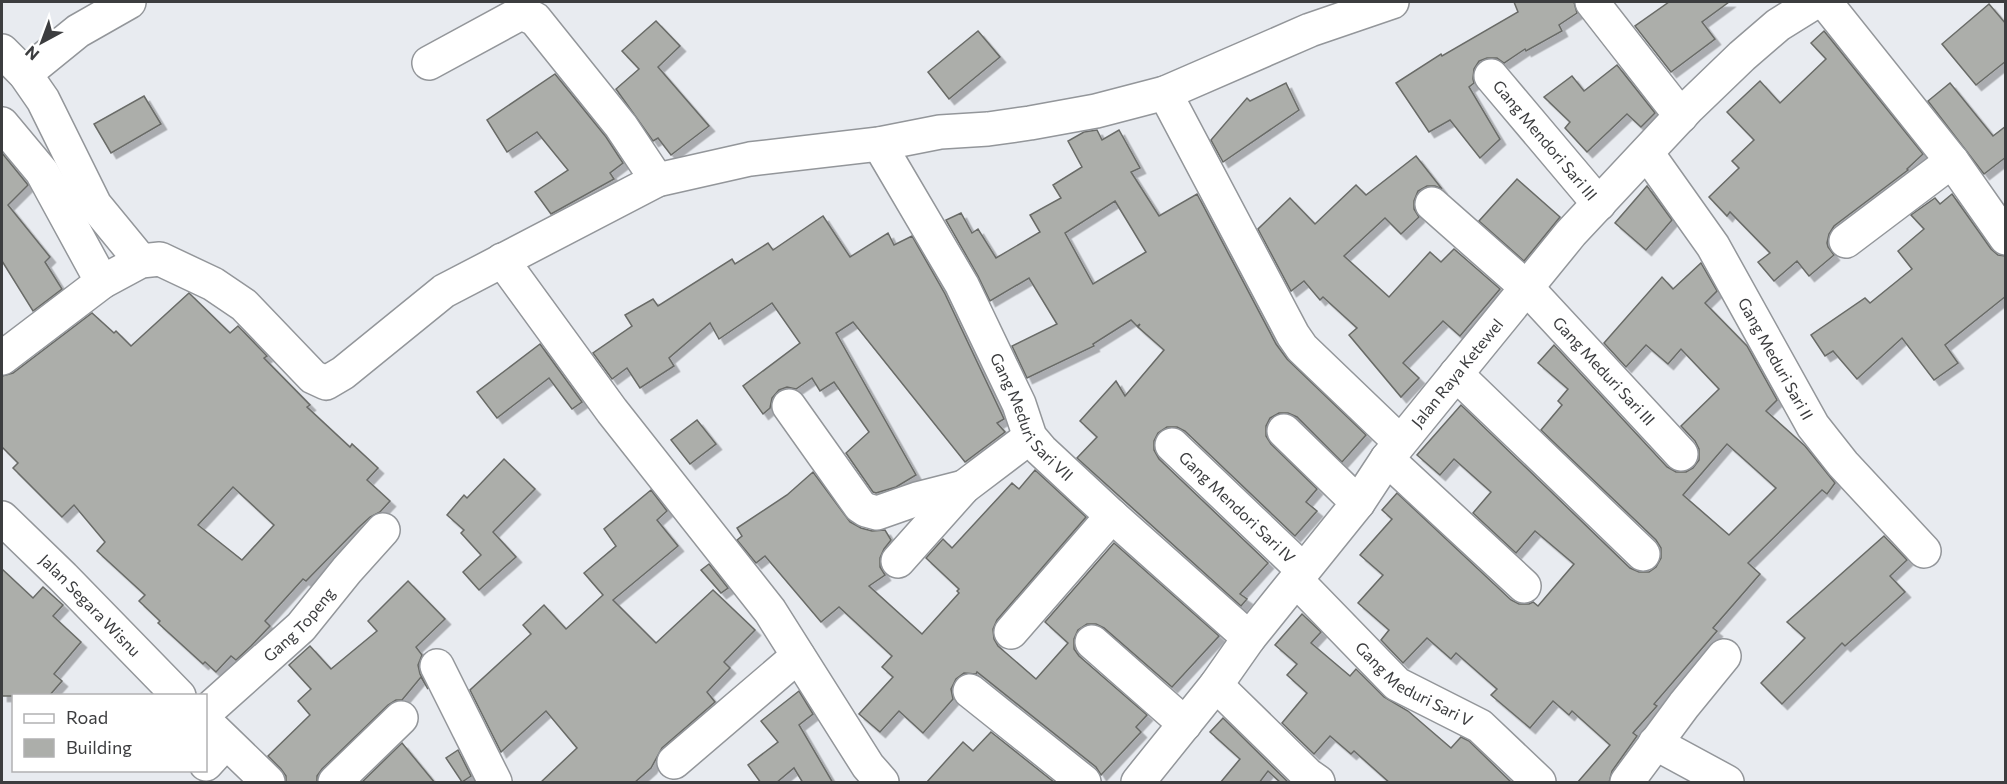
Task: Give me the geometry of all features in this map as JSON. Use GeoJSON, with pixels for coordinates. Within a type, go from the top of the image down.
{"type":"FeatureCollection","features":[{"type":"Feature","properties":{"kind":"street"},"geometry":{"type":"LineString","coordinates":[[25,74],[78,32],[129,2]]}},
{"type":"Feature","properties":{"kind":"street"},"geometry":{"type":"LineString","coordinates":[[2,358],[102,282],[141,261],[160,259],[213,284],[244,305],[313,377],[326,383],[343,373],[444,291],[657,180],[750,159],[879,144],[940,132],[988,129],[1066,118],[1165,93],[1310,30],[1392,2]]}},
{"type":"Feature","properties":{"kind":"street"},"geometry":{"type":"LineString","coordinates":[[1592,2],[1681,116]]}},
{"type":"Feature","properties":{"kind":"street","name":"Jalan Raya Ketewel"},"geometry":{"type":"LineString","coordinates":[[1138,783],[1216,685],[1249,638],[1358,503],[1394,450],[1571,233],[1681,116],[1742,56],[1778,25],[1815,2]]}},
{"type":"Feature","properties":{"kind":"street"},"geometry":{"type":"LineString","coordinates":[[1825,2],[1952,161],[2006,238]]}},
{"type":"Feature","properties":{"kind":"street"},"geometry":{"type":"LineString","coordinates":[[429,63],[521,13],[535,19],[621,126],[657,180]]}},
{"type":"Feature","properties":{"kind":"street"},"geometry":{"type":"LineString","coordinates":[[2,51],[25,74],[43,100],[95,205],[141,261]]}},
{"type":"Feature","properties":{"kind":"street","name":"Gang Mendori Sari III"},"geometry":{"type":"LineString","coordinates":[[1491,76],[1599,204]]}},
{"type":"Feature","properties":{"kind":"street"},"geometry":{"type":"LineString","coordinates":[[1165,93],[1302,348],[1394,450],[1524,586]]}},
{"type":"Feature","properties":{"kind":"street"},"geometry":{"type":"LineString","coordinates":[[2,124],[42,172],[102,282]]}},
{"type":"Feature","properties":{"kind":"street","name":"Gang Meduri Sari VII"},"geometry":{"type":"LineString","coordinates":[[879,144],[962,285],[1019,404],[1030,437],[1112,516],[1249,638]]}},
{"type":"Feature","properties":{"kind":"street","name":"Gang Meduri Sari II"},"geometry":{"type":"LineString","coordinates":[[1647,153],[1713,246],[1813,426],[1843,464],[1924,551]]}},
{"type":"Feature","properties":{"kind":"street"},"geometry":{"type":"LineString","coordinates":[[1846,241],[1952,161]]}},
{"type":"Feature","properties":{"kind":"street","name":"Gang Meduri Sari III"},"geometry":{"type":"LineString","coordinates":[[1432,204],[1526,287],[1681,454]]}},
{"type":"Feature","properties":{"kind":"street"},"geometry":{"type":"LineString","coordinates":[[502,260],[612,411],[770,611],[868,766],[882,783]]}},
{"type":"Feature","properties":{"kind":"street"},"geometry":{"type":"LineString","coordinates":[[1456,374],[1643,554]]}},
{"type":"Feature","properties":{"kind":"street"},"geometry":{"type":"LineString","coordinates":[[789,406],[860,506],[866,510],[877,513],[917,499],[964,487]]}},
{"type":"Feature","properties":{"kind":"street"},"geometry":{"type":"LineString","coordinates":[[1284,432],[1358,503]]}},
{"type":"Feature","properties":{"kind":"street"},"geometry":{"type":"LineString","coordinates":[[898,561],[964,487],[1030,437]]}},
{"type":"Feature","properties":{"kind":"street","name":"Gang Mendori Sari IV"},"geometry":{"type":"LineString","coordinates":[[1172,445],[1299,575]]}},
{"type":"Feature","properties":{"kind":"street"},"geometry":{"type":"LineString","coordinates":[[1011,632],[1112,516]]}},
{"type":"Feature","properties":{"kind":"street","name":"Jalan Segara Wisnu"},"geometry":{"type":"LineString","coordinates":[[2,518],[177,694]]}},
{"type":"Feature","properties":{"kind":"street","name":"Gang Topeng"},"geometry":{"type":"LineString","coordinates":[[207,711],[301,627],[383,530]]}},
{"type":"Feature","properties":{"kind":"street","name":"Gang Meduri Sari V"},"geometry":{"type":"LineString","coordinates":[[1299,575],[1398,684],[1480,726],[1539,783]]}},
{"type":"Feature","properties":{"kind":"street"},"geometry":{"type":"LineString","coordinates":[[1092,642],[1185,724]]}},
{"type":"Feature","properties":{"kind":"street"},"geometry":{"type":"LineString","coordinates":[[674,762],[798,656]]}},
{"type":"Feature","properties":{"kind":"street"},"geometry":{"type":"LineString","coordinates":[[1627,783],[1655,743],[1724,656]]}},
{"type":"Feature","properties":{"kind":"street"},"geometry":{"type":"LineString","coordinates":[[437,666],[495,783]]}},
{"type":"Feature","properties":{"kind":"street"},"geometry":{"type":"LineString","coordinates":[[1216,685],[1318,783]]}},
{"type":"Feature","properties":{"kind":"street"},"geometry":{"type":"LineString","coordinates":[[970,691],[1084,783]]}},
{"type":"Feature","properties":{"kind":"street"},"geometry":{"type":"LineString","coordinates":[[335,783],[401,718]]}},
{"type":"Feature","properties":{"kind":"street"},"geometry":{"type":"LineString","coordinates":[[212,743],[268,783]]}},
{"type":"Feature","properties":{"kind":"street"},"geometry":{"type":"LineString","coordinates":[[1655,743],[1727,783]]}},
{"type":"Feature","properties":{"kind":"building"},"geometry":{"type":"Polygon","coordinates":[[[1514,2],[1574,2],[1577,13],[1559,25],[1562,31],[1526,51],[1525,49],[1504,63],[1497,58],[1479,61],[1474,69],[1474,83],[1469,87],[1500,139],[1480,158],[1450,120],[1429,132],[1396,83],[1441,54],[1442,56],[1518,12],[1514,2]]]}},
{"type":"Feature","properties":{"kind":"building"},"geometry":{"type":"Polygon","coordinates":[[[1669,2],[1729,2],[1702,22],[1715,39],[1671,72],[1635,26],[1669,2]]]}},
{"type":"Feature","properties":{"kind":"building"},"geometry":{"type":"Polygon","coordinates":[[[1989,4],[2006,24],[2006,61],[1976,85],[1942,44],[1989,4]]]}},
{"type":"Feature","properties":{"kind":"building"},"geometry":{"type":"Polygon","coordinates":[[[656,21],[680,46],[658,67],[709,126],[671,155],[658,138],[653,141],[616,89],[639,69],[622,51],[656,21]]]}},
{"type":"Feature","properties":{"kind":"building"},"geometry":{"type":"Polygon","coordinates":[[[978,31],[1000,57],[949,99],[928,72],[978,31]]]}},
{"type":"Feature","properties":{"kind":"building"},"geometry":{"type":"Polygon","coordinates":[[[1824,31],[1923,154],[1908,170],[1834,226],[1827,243],[1834,255],[1809,276],[1797,261],[1774,281],[1758,262],[1770,253],[1730,212],[1727,216],[1709,197],[1739,168],[1732,161],[1754,140],[1727,112],[1760,81],[1780,103],[1826,59],[1811,43],[1824,31]]]}},
{"type":"Feature","properties":{"kind":"building"},"geometry":{"type":"Polygon","coordinates":[[[1617,65],[1655,113],[1641,127],[1627,114],[1587,152],[1565,128],[1570,122],[1544,97],[1572,76],[1584,91],[1617,65]]]}},
{"type":"Feature","properties":{"kind":"building"},"geometry":{"type":"Polygon","coordinates":[[[555,74],[606,137],[623,163],[610,173],[614,179],[551,214],[535,192],[568,170],[537,132],[507,152],[487,120],[555,74]]]}},
{"type":"Feature","properties":{"kind":"building"},"geometry":{"type":"Polygon","coordinates":[[[1286,83],[1299,110],[1223,162],[1211,140],[1247,98],[1250,101],[1286,83]]]}},
{"type":"Feature","properties":{"kind":"building"},"geometry":{"type":"Polygon","coordinates":[[[1950,83],[1993,136],[2006,126],[2006,157],[1984,174],[1928,101],[1950,83]]]}},
{"type":"Feature","properties":{"kind":"building"},"geometry":{"type":"Polygon","coordinates":[[[144,96],[161,124],[111,153],[94,124],[144,96]]]}},
{"type":"Feature","properties":{"kind":"building"},"geometry":{"type":"Polygon","coordinates":[[[1097,130],[1102,140],[1119,130],[1140,168],[1131,172],[1159,216],[1197,194],[1276,344],[1287,359],[1366,435],[1342,462],[1297,417],[1288,413],[1279,413],[1270,418],[1266,426],[1266,436],[1271,444],[1317,489],[1306,502],[1317,511],[1295,536],[1185,431],[1177,427],[1167,427],[1158,433],[1154,441],[1154,450],[1159,459],[1268,563],[1240,594],[1247,599],[1241,606],[1077,458],[1097,437],[1080,421],[1116,381],[1125,396],[1164,350],[1138,327],[1140,324],[1137,326],[1131,320],[1093,344],[1094,346],[1027,378],[1012,346],[1057,324],[1029,278],[990,301],[946,220],[961,213],[972,233],[978,229],[996,258],[1040,232],[1030,215],[1061,198],[1053,185],[1082,167],[1068,141],[1084,132],[1097,130]],[[1115,201],[1065,233],[1093,284],[1146,252],[1115,201]]]}},
{"type":"Feature","properties":{"kind":"building"},"geometry":{"type":"Polygon","coordinates":[[[2,153],[28,185],[8,205],[50,257],[45,262],[62,289],[33,311],[2,261],[2,153]]]}},
{"type":"Feature","properties":{"kind":"building"},"geometry":{"type":"Polygon","coordinates":[[[1416,156],[1442,189],[1427,186],[1418,191],[1414,209],[1419,217],[1401,234],[1385,218],[1344,256],[1389,297],[1430,252],[1441,262],[1454,249],[1500,289],[1460,336],[1443,321],[1403,363],[1419,378],[1401,397],[1349,335],[1357,328],[1323,297],[1320,300],[1304,281],[1291,291],[1258,229],[1290,198],[1315,224],[1356,185],[1366,195],[1416,156]]]}},
{"type":"Feature","properties":{"kind":"building"},"geometry":{"type":"Polygon","coordinates":[[[1517,179],[1560,217],[1524,261],[1479,221],[1517,179]]]}},
{"type":"Feature","properties":{"kind":"building"},"geometry":{"type":"Polygon","coordinates":[[[1647,186],[1672,220],[1646,250],[1615,223],[1647,186]]]}},
{"type":"Feature","properties":{"kind":"building"},"geometry":{"type":"Polygon","coordinates":[[[1952,194],[1991,249],[1998,255],[2006,256],[2006,296],[1945,345],[1958,363],[1934,380],[1902,338],[1857,379],[1833,351],[1825,356],[1811,335],[1865,298],[1870,303],[1912,269],[1898,251],[1924,229],[1911,215],[1935,198],[1940,204],[1952,194]]]}},
{"type":"Feature","properties":{"kind":"building"},"geometry":{"type":"Polygon","coordinates":[[[823,216],[850,257],[888,233],[894,245],[912,236],[945,294],[1004,419],[997,423],[1005,432],[965,462],[853,322],[836,333],[916,475],[896,487],[876,493],[846,453],[869,432],[834,382],[820,391],[812,378],[796,389],[787,387],[779,390],[772,398],[770,408],[763,414],[743,386],[800,343],[772,303],[719,339],[710,323],[669,358],[674,366],[640,388],[627,368],[612,379],[593,353],[632,326],[625,315],[653,299],[658,306],[732,259],[735,264],[768,243],[773,250],[823,216]]]}},
{"type":"Feature","properties":{"kind":"building"},"geometry":{"type":"Polygon","coordinates":[[[1701,263],[1717,291],[1705,303],[1747,346],[1777,400],[1766,411],[1805,446],[1835,483],[1827,494],[1822,490],[1748,563],[1760,574],[1713,628],[1717,631],[1654,704],[1657,706],[1633,733],[1637,736],[1612,771],[1609,783],[1577,783],[1610,745],[1572,711],[1569,715],[1553,701],[1530,728],[1491,695],[1497,689],[1456,653],[1451,659],[1427,638],[1403,663],[1381,640],[1389,630],[1358,603],[1383,575],[1360,555],[1392,519],[1382,510],[1397,493],[1511,600],[1519,604],[1533,602],[1538,606],[1574,564],[1535,531],[1516,553],[1473,513],[1491,492],[1454,459],[1440,475],[1417,455],[1461,405],[1630,568],[1639,572],[1649,572],[1656,567],[1661,558],[1661,548],[1656,540],[1541,430],[1562,405],[1558,401],[1568,389],[1538,363],[1554,345],[1667,467],[1676,472],[1686,472],[1693,468],[1699,460],[1699,449],[1681,426],[1719,389],[1681,349],[1668,364],[1646,345],[1626,367],[1604,343],[1662,277],[1673,289],[1701,263]],[[1727,444],[1683,495],[1729,535],[1776,488],[1727,444]]]}},
{"type":"Feature","properties":{"kind":"building"},"geometry":{"type":"Polygon","coordinates":[[[189,293],[230,333],[238,326],[267,356],[264,358],[310,405],[307,407],[350,447],[352,444],[378,468],[367,480],[390,501],[380,512],[370,517],[358,528],[306,581],[303,579],[265,621],[270,626],[251,646],[236,660],[231,656],[216,672],[205,662],[203,664],[158,623],[160,621],[139,601],[145,595],[97,551],[105,542],[74,505],[62,517],[13,468],[18,463],[2,447],[2,376],[13,373],[92,313],[131,346],[189,293]],[[233,487],[198,525],[242,560],[274,525],[233,487]]]}},
{"type":"Feature","properties":{"kind":"building"},"geometry":{"type":"Polygon","coordinates":[[[540,344],[582,402],[572,409],[549,378],[497,418],[477,392],[540,344]]]}},
{"type":"Feature","properties":{"kind":"building"},"geometry":{"type":"Polygon","coordinates":[[[697,420],[716,444],[690,464],[671,440],[697,420]]]}},
{"type":"Feature","properties":{"kind":"building"},"geometry":{"type":"Polygon","coordinates":[[[504,459],[535,489],[493,532],[516,557],[479,590],[463,572],[481,555],[461,533],[464,530],[447,515],[464,495],[467,498],[504,459]]]}},
{"type":"Feature","properties":{"kind":"building"},"geometry":{"type":"Polygon","coordinates":[[[1035,470],[1086,517],[997,620],[993,629],[994,639],[998,646],[1036,679],[1068,643],[1045,622],[1114,543],[1219,636],[1172,687],[1104,628],[1096,624],[1087,624],[1078,630],[1074,639],[1074,649],[1079,656],[1147,715],[1136,727],[1141,732],[1101,775],[1096,767],[977,672],[976,674],[964,673],[956,679],[951,689],[953,699],[923,733],[899,711],[880,732],[859,714],[893,677],[882,667],[892,656],[839,607],[821,622],[765,556],[756,563],[737,540],[742,536],[737,528],[787,495],[813,472],[850,522],[872,531],[885,530],[891,540],[880,558],[880,567],[885,575],[869,586],[922,634],[959,593],[957,591],[959,589],[926,558],[943,539],[952,548],[1012,483],[1019,489],[1035,470]]]}},
{"type":"Feature","properties":{"kind":"building"},"geometry":{"type":"Polygon","coordinates":[[[651,490],[667,511],[657,520],[678,546],[613,600],[656,643],[713,590],[755,630],[724,662],[730,668],[707,692],[715,702],[662,748],[651,768],[634,783],[540,783],[577,748],[546,711],[501,752],[470,690],[531,634],[523,625],[544,605],[566,629],[603,595],[584,573],[616,546],[604,529],[651,490]]]}},
{"type":"Feature","properties":{"kind":"building"},"geometry":{"type":"Polygon","coordinates":[[[1884,536],[1907,560],[1890,576],[1905,592],[1845,646],[1842,643],[1782,704],[1761,683],[1805,638],[1787,622],[1884,536]]]}},
{"type":"Feature","properties":{"kind":"building"},"geometry":{"type":"Polygon","coordinates":[[[709,564],[728,588],[721,593],[701,570],[709,564]]]}},
{"type":"Feature","properties":{"kind":"building"},"geometry":{"type":"Polygon","coordinates":[[[2,569],[33,598],[43,587],[63,605],[53,616],[81,642],[54,674],[62,681],[51,694],[2,696],[2,569]]]}},
{"type":"Feature","properties":{"kind":"building"},"geometry":{"type":"Polygon","coordinates":[[[408,581],[445,619],[416,647],[422,655],[418,665],[420,674],[428,689],[421,677],[402,700],[396,700],[388,705],[322,769],[317,776],[317,783],[286,783],[286,776],[268,756],[310,715],[298,701],[311,689],[289,665],[310,646],[331,669],[377,631],[368,621],[408,581]]]}},
{"type":"Feature","properties":{"kind":"building"},"geometry":{"type":"Polygon","coordinates":[[[1302,614],[1321,632],[1311,643],[1350,676],[1356,669],[1384,697],[1408,711],[1451,748],[1461,737],[1469,741],[1512,783],[1390,783],[1354,751],[1351,754],[1330,736],[1314,754],[1282,723],[1307,693],[1287,675],[1297,664],[1275,645],[1302,614]]]}},
{"type":"Feature","properties":{"kind":"building"},"geometry":{"type":"Polygon","coordinates":[[[799,691],[813,714],[799,725],[833,783],[803,783],[794,768],[776,783],[761,783],[748,765],[778,742],[761,721],[799,691]]]}},
{"type":"Feature","properties":{"kind":"building"},"geometry":{"type":"Polygon","coordinates":[[[1223,718],[1288,783],[1281,783],[1268,771],[1259,783],[1220,783],[1240,759],[1210,732],[1223,718]]]}},
{"type":"Feature","properties":{"kind":"building"},"geometry":{"type":"Polygon","coordinates":[[[991,732],[1055,783],[926,783],[963,742],[973,751],[991,732]]]}},
{"type":"Feature","properties":{"kind":"building"},"geometry":{"type":"Polygon","coordinates":[[[402,743],[435,783],[361,783],[402,743]]]}},
{"type":"Feature","properties":{"kind":"building"},"geometry":{"type":"Polygon","coordinates":[[[458,750],[471,776],[462,782],[446,758],[458,750]]]}}]}
